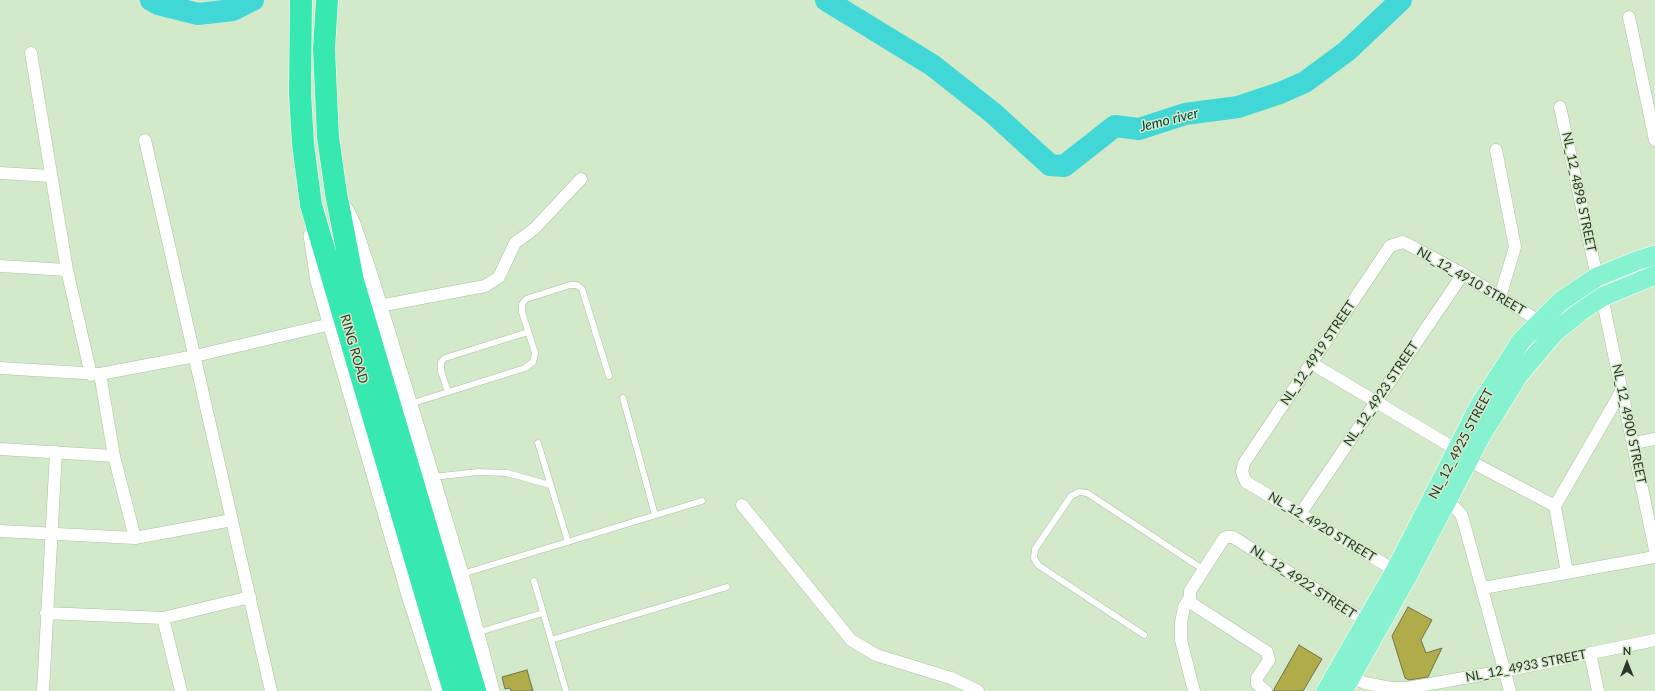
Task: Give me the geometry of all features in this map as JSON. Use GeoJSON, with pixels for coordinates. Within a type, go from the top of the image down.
{"type":"FeatureCollection","features":[{"type":"Feature","properties":{"kind":"highway","name":"RING ROAD"},"geometry":{"type":"LineString","coordinates":[[301,0],[300,100],[303,144],[311,204],[454,691]]}},
{"type":"Feature","properties":{"kind":"highway","name":"RING ROAD"},"geometry":{"type":"LineString","coordinates":[[327,7],[325,92],[328,137],[336,192],[353,281],[475,691]]}},
{"type":"Feature","properties":{"kind":"main road","name":"NL_12_4925 STREET"},"geometry":{"type":"LineString","coordinates":[[1463,455],[1478,408],[1500,370],[1521,341],[1540,321],[1561,301],[1597,277],[1636,261],[1655,256]]}},
{"type":"Feature","properties":{"kind":"main road","name":"NL_12_4925 STREET"},"geometry":{"type":"LineString","coordinates":[[1347,684],[1372,626],[1463,455],[1518,376],[1555,332],[1602,297],[1655,276]]}},
{"type":"Feature","properties":{"kind":"main road","name":"NL_12_4925 STREET"},"geometry":{"type":"LineString","coordinates":[[1326,691],[1372,626]]}},
{"type":"Feature","properties":{"kind":"street"},"geometry":{"type":"LineString","coordinates":[[1629,17],[1655,140]]}},
{"type":"Feature","properties":{"kind":"street"},"geometry":{"type":"LineString","coordinates":[[31,53],[67,270],[95,374],[135,538]]}},
{"type":"Feature","properties":{"kind":"street","name":"NL_12_4898 STREET"},"geometry":{"type":"LineString","coordinates":[[1560,107],[1597,277]]}},
{"type":"Feature","properties":{"kind":"street"},"geometry":{"type":"LineString","coordinates":[[145,140],[271,691]]}},
{"type":"Feature","properties":{"kind":"street"},"geometry":{"type":"LineString","coordinates":[[1496,150],[1515,247],[1500,296]]}},
{"type":"Feature","properties":{"kind":"street"},"geometry":{"type":"LineString","coordinates":[[0,172],[51,176]]}},
{"type":"Feature","properties":{"kind":"street"},"geometry":{"type":"LineString","coordinates":[[379,306],[485,286],[499,277],[515,243],[534,229],[581,179]]}},
{"type":"Feature","properties":{"kind":"street"},"geometry":{"type":"LineString","coordinates":[[336,192],[352,224],[379,306],[460,574],[492,691]]}},
{"type":"Feature","properties":{"kind":"street"},"geometry":{"type":"LineString","coordinates":[[311,204],[314,253],[319,281],[410,595],[441,691]]}},
{"type":"Feature","properties":{"kind":"street","name":"NL_12_4910 STREET"},"geometry":{"type":"LineString","coordinates":[[1402,242],[1463,274],[1540,321]]}},
{"type":"Feature","properties":{"kind":"street","name":"NL_12_4919 STREET"},"geometry":{"type":"LineString","coordinates":[[1242,472],[1244,463],[1390,246],[1402,242]]}},
{"type":"Feature","properties":{"kind":"street"},"geometry":{"type":"LineString","coordinates":[[0,266],[67,270]]}},
{"type":"Feature","properties":{"kind":"street","name":"NL_12_4923 STREET"},"geometry":{"type":"LineString","coordinates":[[1300,514],[1375,401],[1463,274]]}},
{"type":"Feature","properties":{"kind":"street","name":"NL_12_4900 STREET"},"geometry":{"type":"LineString","coordinates":[[1602,297],[1634,443],[1654,558]]}},
{"type":"Feature","properties":{"kind":"street"},"geometry":{"type":"LineString","coordinates":[[0,368],[95,374],[195,356],[331,324]]}},
{"type":"Feature","properties":{"kind":"street"},"geometry":{"type":"LineString","coordinates":[[1311,363],[1463,455],[1555,506]]}},
{"type":"Feature","properties":{"kind":"street"},"geometry":{"type":"LineString","coordinates":[[1567,573],[1555,506],[1622,390]]}},
{"type":"Feature","properties":{"kind":"street"},"geometry":{"type":"LineString","coordinates":[[1634,443],[1655,440]]}},
{"type":"Feature","properties":{"kind":"street"},"geometry":{"type":"LineString","coordinates":[[0,449],[114,456]]}},
{"type":"Feature","properties":{"kind":"street"},"geometry":{"type":"LineString","coordinates":[[42,691],[56,452]]}},
{"type":"Feature","properties":{"kind":"street","name":"NL_12_4920 STREET"},"geometry":{"type":"LineString","coordinates":[[1242,472],[1246,482],[1401,574]]}},
{"type":"Feature","properties":{"kind":"street"},"geometry":{"type":"LineString","coordinates":[[1439,500],[1461,514],[1483,588],[1510,691]]}},
{"type":"Feature","properties":{"kind":"street"},"geometry":{"type":"LineString","coordinates":[[742,505],[851,640],[876,655],[951,678],[978,691]]}},
{"type":"Feature","properties":{"kind":"street"},"geometry":{"type":"LineString","coordinates":[[0,531],[50,535],[135,538],[232,520]]}},
{"type":"Feature","properties":{"kind":"street","name":"NL_12_4922 STREET"},"geometry":{"type":"LineString","coordinates":[[1204,570],[1224,538],[1233,537],[1372,626]]}},
{"type":"Feature","properties":{"kind":"street"},"geometry":{"type":"LineString","coordinates":[[1483,588],[1654,558]]}},
{"type":"Feature","properties":{"kind":"street"},"geometry":{"type":"LineString","coordinates":[[1204,570],[1190,591],[1191,603],[1267,652],[1269,655],[1269,660],[1257,678],[1257,684],[1266,691]]}},
{"type":"Feature","properties":{"kind":"street"},"geometry":{"type":"LineString","coordinates":[[1190,597],[1184,607],[1181,623],[1181,640],[1194,691]]}},
{"type":"Feature","properties":{"kind":"street"},"geometry":{"type":"LineString","coordinates":[[46,613],[163,618],[250,598]]}},
{"type":"Feature","properties":{"kind":"street"},"geometry":{"type":"LineString","coordinates":[[163,618],[181,691]]}},
{"type":"Feature","properties":{"kind":"street","name":"NL_12_4933 STREET"},"geometry":{"type":"LineString","coordinates":[[1347,684],[1371,684],[1408,690],[1655,640]]}},
{"type":"Feature","properties":{"kind":"street"},"geometry":{"type":"LineString","coordinates":[[1590,653],[1598,691]]}},
{"type":"Feature","properties":{"kind":"lane"},"geometry":{"type":"LineString","coordinates":[[409,404],[525,368],[532,362],[535,354],[522,312],[522,304],[526,299],[570,285],[577,285],[582,290],[609,376]]}},
{"type":"Feature","properties":{"kind":"lane"},"geometry":{"type":"LineString","coordinates":[[448,392],[441,371],[441,362],[445,358],[528,332]]}},
{"type":"Feature","properties":{"kind":"lane"},"geometry":{"type":"LineString","coordinates":[[623,398],[656,515]]}},
{"type":"Feature","properties":{"kind":"lane"},"geometry":{"type":"LineString","coordinates":[[538,443],[568,542]]}},
{"type":"Feature","properties":{"kind":"lane"},"geometry":{"type":"LineString","coordinates":[[431,477],[478,472],[507,473],[550,485]]}},
{"type":"Feature","properties":{"kind":"lane"},"geometry":{"type":"LineString","coordinates":[[1144,635],[1038,565],[1034,558],[1035,549],[1071,496],[1079,492],[1087,493],[1204,570]]}},
{"type":"Feature","properties":{"kind":"lane"},"geometry":{"type":"LineString","coordinates":[[460,574],[702,501]]}},
{"type":"Feature","properties":{"kind":"lane"},"geometry":{"type":"LineString","coordinates":[[534,580],[566,691]]}},
{"type":"Feature","properties":{"kind":"lane"},"geometry":{"type":"LineString","coordinates":[[551,640],[727,586]]}},
{"type":"Feature","properties":{"kind":"lane"},"geometry":{"type":"LineString","coordinates":[[476,633],[543,613]]}},
{"type":"Feature","properties":{"kind":"building"},"geometry":{"type":"Polygon","coordinates":[[[1408,607],[1432,620],[1421,640],[1426,653],[1442,648],[1428,677],[1409,680],[1405,678],[1392,636],[1408,607]]]}},
{"type":"Feature","properties":{"kind":"building"},"geometry":{"type":"Polygon","coordinates":[[[1299,645],[1322,659],[1303,691],[1273,691],[1299,645]]]}},
{"type":"Feature","properties":{"kind":"building"},"geometry":{"type":"Polygon","coordinates":[[[527,670],[533,691],[511,691],[510,688],[505,689],[502,677],[527,670]]]}},
{"type":"Feature","properties":{"kind":"waterway","name":"Jemo river"},"geometry":{"type":"LineString","coordinates":[[151,0],[158,4],[198,14],[233,10],[253,0]]}},
{"type":"Feature","properties":{"kind":"waterway","name":"Jemo river"},"geometry":{"type":"LineString","coordinates":[[826,0],[932,65],[993,113],[1050,165],[1064,166],[1115,126],[1139,129],[1185,114],[1238,107],[1280,93],[1305,82],[1347,51],[1401,0]]}}]}
